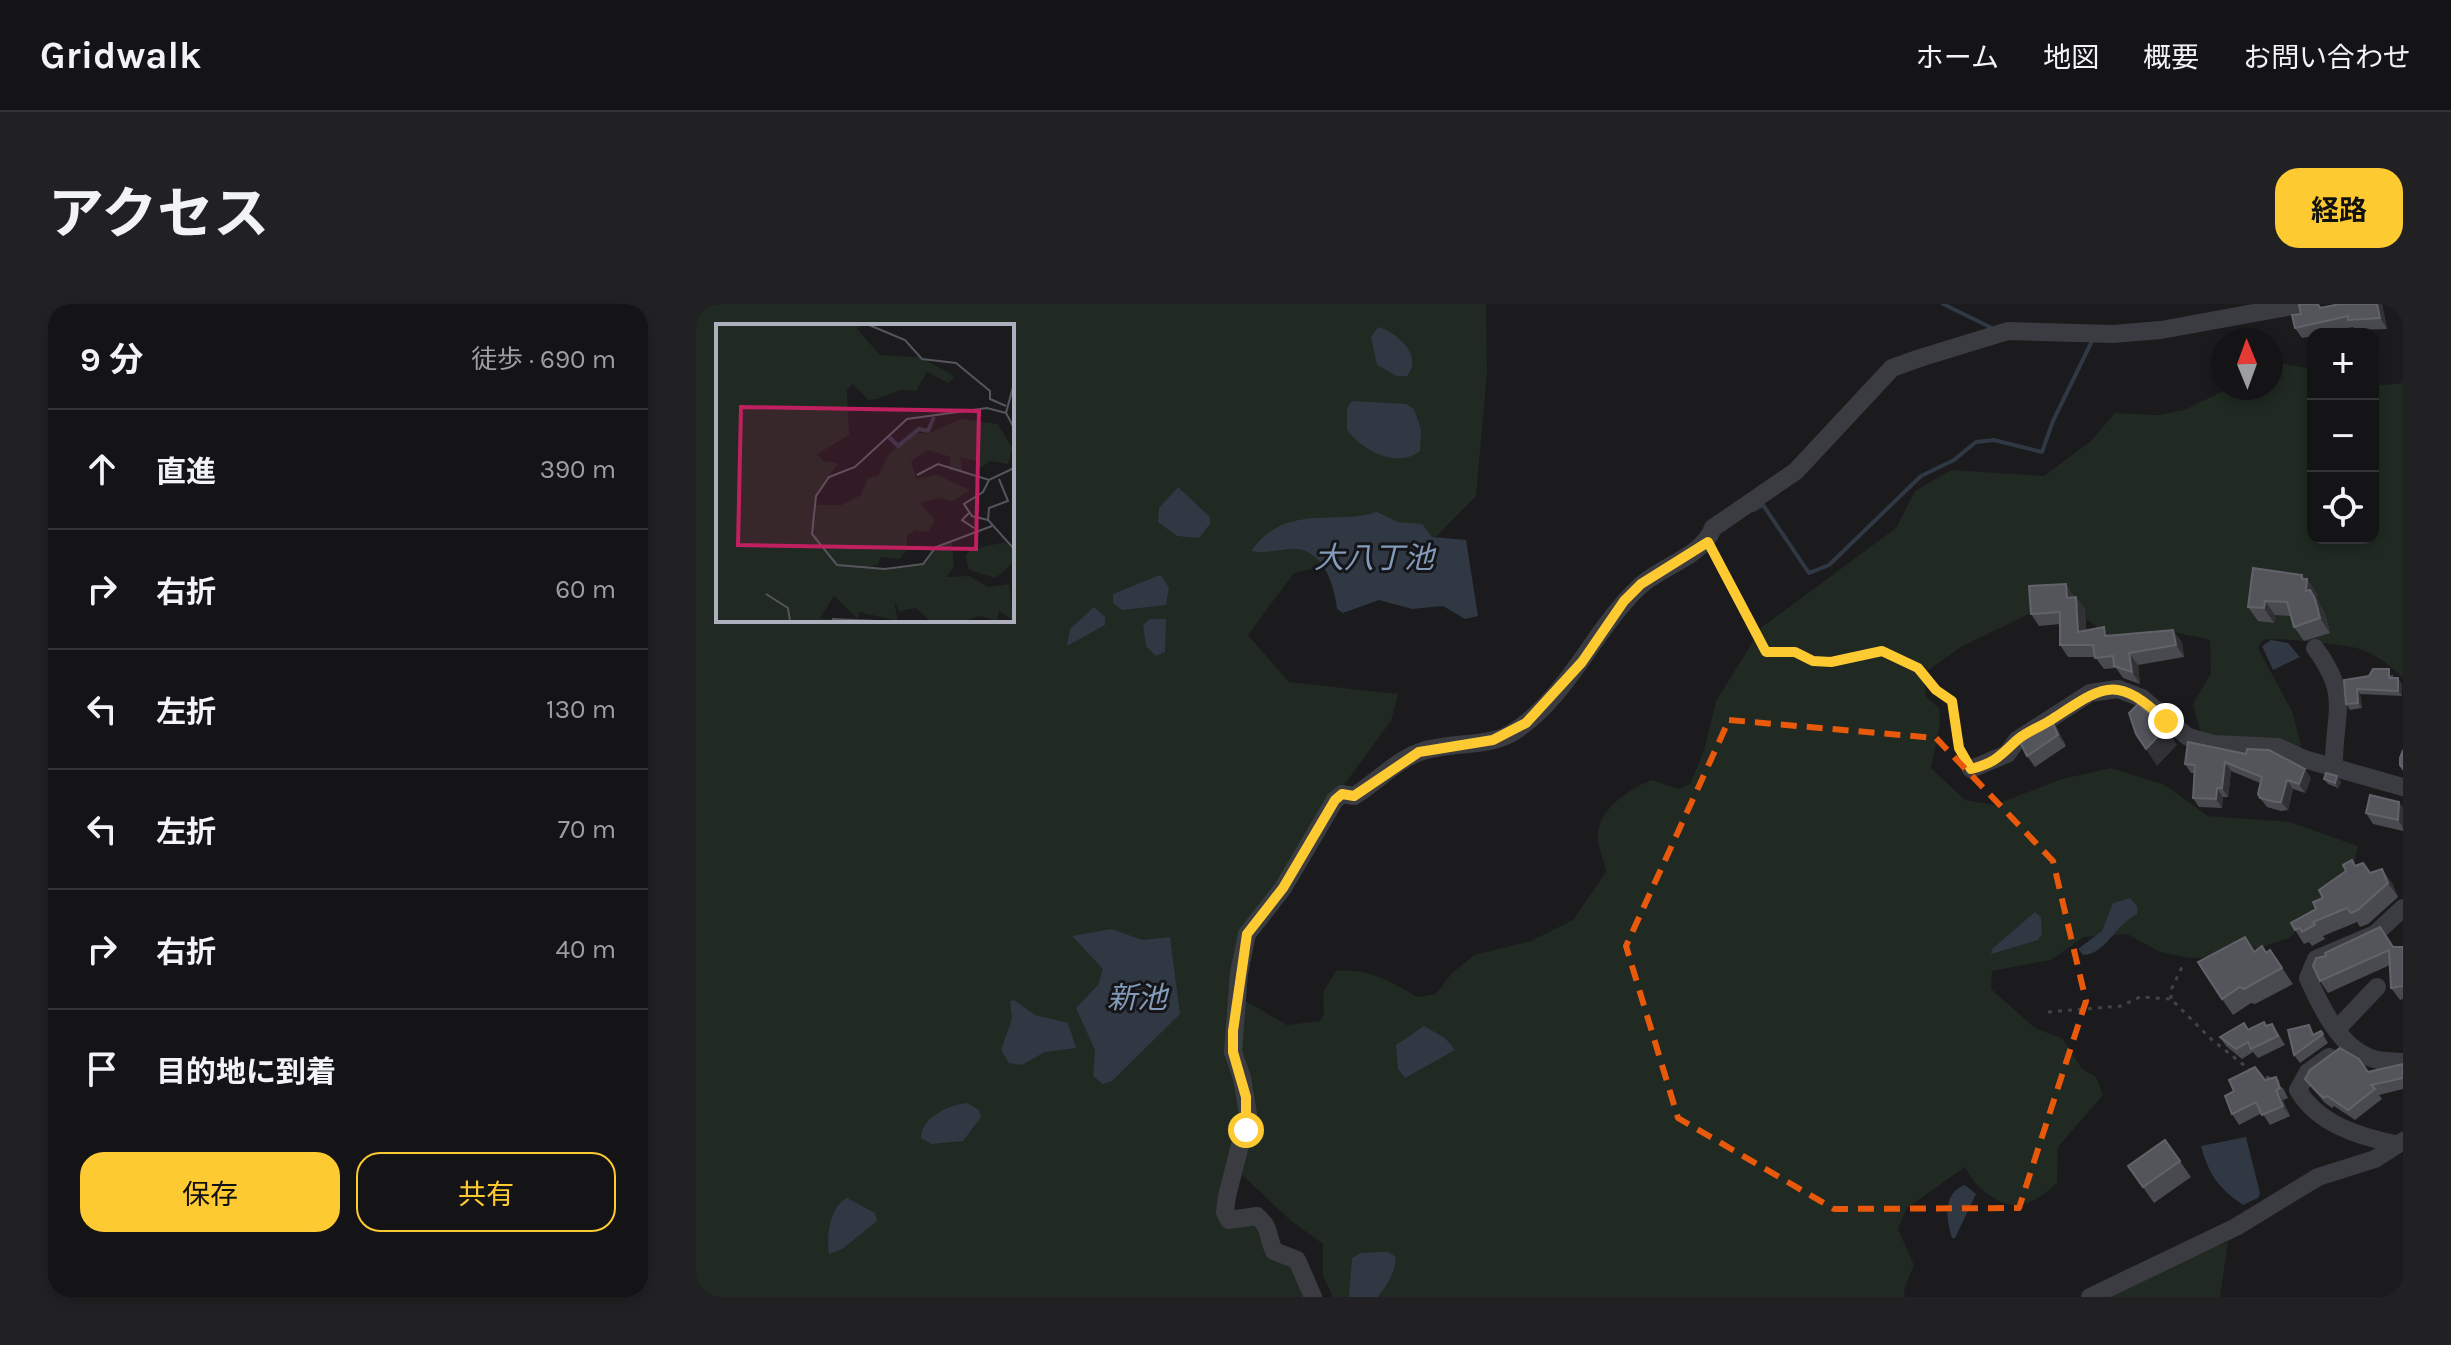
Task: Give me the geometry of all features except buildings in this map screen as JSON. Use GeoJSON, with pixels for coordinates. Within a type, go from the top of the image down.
{"type":"FeatureCollection","features":[{"type":"Feature","properties":{"kind":"street"},"geometry":{"type":"LineString","coordinates":[[1313,1297],[1297,1260],[1274,1251],[1271,1230],[1266,1223],[1257,1216],[1229,1220],[1225,1212],[1233,1166],[1248,1114],[1242,1078],[1233,1052],[1239,973],[1247,934],[1283,888],[1335,800],[1342,794],[1354,796],[1419,752],[1508,735],[1526,723],[1582,662],[1624,601],[1641,584],[1708,542],[1713,528],[1796,471],[1892,368],[2008,331],[2113,334],[2161,330],[2303,304]]}},
{"type":"Feature","properties":{"kind":"street"},"geometry":{"type":"LineString","coordinates":[[2315,648],[2339,688],[2341,710],[2333,739],[2334,768]]}},
{"type":"Feature","properties":{"kind":"street"},"geometry":{"type":"LineString","coordinates":[[1971,769],[2007,754],[2017,740],[2099,689],[2118,689],[2142,698],[2188,737],[2213,744],[2278,747],[2334,768],[2403,787]]}},
{"type":"Feature","properties":{"kind":"street"},"geometry":{"type":"LineString","coordinates":[[2403,908],[2375,934],[2316,959],[2308,978],[2327,1019],[2343,1036],[2369,1058],[2403,1062]]}},
{"type":"Feature","properties":{"kind":"street"},"geometry":{"type":"LineString","coordinates":[[2377,987],[2343,1036],[2308,1072],[2298,1090],[2306,1103],[2340,1128],[2399,1142]]}},
{"type":"Feature","properties":{"kind":"street"},"geometry":{"type":"LineString","coordinates":[[2090,1297],[2236,1227],[2318,1177],[2375,1159],[2399,1142]]}},
{"type":"Feature","properties":{"kind":"path"},"geometry":{"type":"LineString","coordinates":[[1708,542],[1766,652],[1795,652],[1822,662],[1882,651],[1901,658],[1918,668],[1936,690],[1952,701],[1959,748],[1971,769]]}},
{"type":"Feature","properties":{"kind":"path"},"geometry":{"type":"LineString","coordinates":[[2171,999],[2171,990],[2183,965]]}},
{"type":"Feature","properties":{"kind":"path"},"geometry":{"type":"LineString","coordinates":[[2048,1012],[2121,1006],[2140,997],[2171,999],[2235,1060],[2298,1090]]}},
{"type":"Feature","properties":{"kind":"highlighted area"},"geometry":{"type":"Polygon","coordinates":[[[1729,720],[1936,738],[2053,861],[2086,1001],[2019,1208],[1834,1209],[1678,1118],[1626,946],[1729,720]]]}},
{"type":"Feature","properties":{"kind":"shaded area"},"geometry":{"type":"Polygon","coordinates":[[[696,304],[1486,304],[1487,373],[1476,496],[1429,544],[1294,573],[1248,635],[1289,682],[1398,694],[1391,721],[1341,789],[1236,971],[1243,1099],[1222,1214],[1249,1218],[1295,1262],[1309,1297],[696,1297],[696,304]]]}},
{"type":"Feature","properties":{"kind":"shaded area"},"geometry":{"type":"Polygon","coordinates":[[[2283,364],[2307,368],[2307,544],[2379,544],[2379,385],[2403,383],[2403,678],[2381,660],[2356,648],[2309,641],[2263,640],[2258,648],[2293,713],[2301,747],[2201,734],[2193,704],[2211,673],[2210,640],[2164,630],[2108,636],[2088,620],[2072,595],[2045,591],[2031,613],[1961,647],[1923,674],[1926,697],[1939,708],[1940,724],[1931,768],[1965,800],[1994,805],[2062,779],[2111,768],[2165,785],[2208,816],[2290,822],[2358,846],[2352,873],[2289,938],[2232,957],[2190,958],[2160,952],[2127,934],[2084,937],[2051,960],[1992,971],[1991,989],[2035,1028],[2063,1039],[2082,1069],[2096,1077],[2103,1095],[2058,1147],[2057,1183],[2030,1202],[2011,1205],[1987,1194],[1965,1167],[1907,1208],[1898,1229],[1914,1265],[1904,1289],[1905,1297],[1333,1297],[1323,1276],[1323,1244],[1290,1220],[1237,1170],[1245,1154],[1238,1052],[1244,1000],[1287,1025],[1320,1021],[1324,1014],[1323,992],[1336,971],[1378,977],[1417,997],[1436,994],[1451,974],[1474,955],[1531,941],[1573,920],[1606,872],[1598,830],[1607,811],[1623,796],[1651,780],[1678,789],[1690,784],[1704,751],[1716,701],[1762,627],[1896,528],[1915,491],[1951,470],[2044,476],[2091,441],[2115,413],[2158,415],[2184,410],[2211,397],[2211,400],[2283,400],[2283,364]]]}},
{"type":"Feature","properties":{"kind":"shaded area"},"geometry":{"type":"Polygon","coordinates":[[[2228,1242],[2220,1297],[2101,1297],[2155,1270],[2228,1242]]]}},
{"type":"Feature","properties":{"kind":"water"},"geometry":{"type":"Polygon","coordinates":[[[1378,327],[1393,334],[1406,346],[1412,361],[1407,376],[1397,376],[1377,365],[1371,337],[1378,327]]]}},
{"type":"Feature","properties":{"kind":"water"},"geometry":{"type":"Polygon","coordinates":[[[1352,401],[1406,404],[1414,409],[1421,429],[1420,451],[1411,456],[1391,458],[1362,445],[1347,430],[1347,408],[1352,401]]]}},
{"type":"Feature","properties":{"kind":"water"},"geometry":{"type":"Polygon","coordinates":[[[1178,487],[1210,517],[1210,524],[1199,538],[1177,536],[1158,522],[1159,508],[1178,487]]]}},
{"type":"Feature","properties":{"kind":"water","name":"大八丁池"},"geometry":{"type":"Polygon","coordinates":[[[1377,512],[1398,522],[1422,524],[1432,537],[1466,540],[1478,616],[1465,619],[1443,606],[1412,609],[1379,600],[1343,613],[1337,609],[1333,588],[1324,568],[1310,553],[1290,549],[1251,551],[1279,526],[1295,521],[1377,512]]]}},
{"type":"Feature","properties":{"kind":"water"},"geometry":{"type":"Polygon","coordinates":[[[1162,576],[1169,588],[1166,605],[1122,610],[1113,603],[1113,594],[1162,576]]]}},
{"type":"Feature","properties":{"kind":"water"},"geometry":{"type":"Polygon","coordinates":[[[1094,607],[1105,617],[1105,625],[1067,646],[1070,629],[1094,607]]]}},
{"type":"Feature","properties":{"kind":"water"},"geometry":{"type":"Polygon","coordinates":[[[1150,619],[1166,619],[1165,652],[1156,656],[1146,646],[1143,625],[1150,619]]]}},
{"type":"Feature","properties":{"kind":"water"},"geometry":{"type":"Polygon","coordinates":[[[2271,640],[2288,643],[2300,657],[2273,670],[2262,646],[2271,640]]]}},
{"type":"Feature","properties":{"kind":"water"},"geometry":{"type":"Polygon","coordinates":[[[2130,898],[2137,906],[2137,914],[2098,950],[2083,955],[2078,949],[2102,931],[2113,903],[2130,898]]]}},
{"type":"Feature","properties":{"kind":"water"},"geometry":{"type":"Polygon","coordinates":[[[2035,912],[2041,917],[2042,934],[2038,940],[1991,954],[1992,949],[2035,912]]]}},
{"type":"Feature","properties":{"kind":"water","name":"新池"},"geometry":{"type":"Polygon","coordinates":[[[1111,929],[1143,940],[1170,937],[1180,1014],[1112,1081],[1103,1084],[1093,1076],[1095,1050],[1076,1008],[1098,985],[1103,969],[1072,936],[1111,929]]]}},
{"type":"Feature","properties":{"kind":"water"},"geometry":{"type":"Polygon","coordinates":[[[1014,1000],[1035,1015],[1068,1023],[1076,1048],[1045,1052],[1022,1065],[1009,1063],[1001,1050],[1012,1019],[1010,1001],[1014,1000]]]}},
{"type":"Feature","properties":{"kind":"water"},"geometry":{"type":"Polygon","coordinates":[[[1424,1026],[1445,1038],[1455,1050],[1405,1078],[1398,1069],[1396,1045],[1424,1026]]]}},
{"type":"Feature","properties":{"kind":"water"},"geometry":{"type":"Polygon","coordinates":[[[967,1103],[979,1110],[981,1117],[963,1141],[932,1144],[921,1138],[926,1124],[937,1113],[967,1103]]]}},
{"type":"Feature","properties":{"kind":"water"},"geometry":{"type":"Polygon","coordinates":[[[2246,1137],[2260,1193],[2258,1198],[2243,1205],[2216,1180],[2201,1146],[2246,1137]]]}},
{"type":"Feature","properties":{"kind":"water"},"geometry":{"type":"Polygon","coordinates":[[[1965,1185],[1976,1194],[1955,1238],[1952,1238],[1947,1215],[1949,1200],[1965,1185]]]}},
{"type":"Feature","properties":{"kind":"water"},"geometry":{"type":"Polygon","coordinates":[[[847,1198],[875,1213],[877,1221],[842,1249],[829,1254],[830,1222],[841,1202],[847,1198]]]}},
{"type":"Feature","properties":{"kind":"water"},"geometry":{"type":"Polygon","coordinates":[[[1388,1252],[1396,1257],[1394,1268],[1378,1297],[1349,1297],[1352,1258],[1361,1253],[1388,1252]]]}},
{"type":"Feature","properties":{"kind":"waterway"},"geometry":{"type":"LineString","coordinates":[[1943,304],[1994,329]]}},
{"type":"Feature","properties":{"kind":"waterway"},"geometry":{"type":"LineString","coordinates":[[1754,510],[1763,505],[1809,573],[1829,565],[1921,476],[1954,460],[1976,442],[1994,440],[2042,452],[2053,421],[2093,339]]}},
{"type":"Feature","properties":{"kind":"route"},"geometry":{"type":"LineString","coordinates":[[1246,1130],[1246,1097],[1233,1052],[1233,1031],[1247,934],[1265,906],[1283,888],[1335,800],[1342,794],[1354,796],[1419,752],[1493,740],[1508,735],[1526,723],[1582,662],[1624,601],[1641,584],[1708,542],[1733,595],[1752,621],[1754,635],[1766,652],[1795,652],[1813,661],[1831,662],[1873,651],[1901,658],[1918,668],[1936,690],[1952,701],[1959,748],[1971,769],[2007,754],[2017,740],[2099,689],[2118,689],[2142,698],[2166,721]]}}]}
